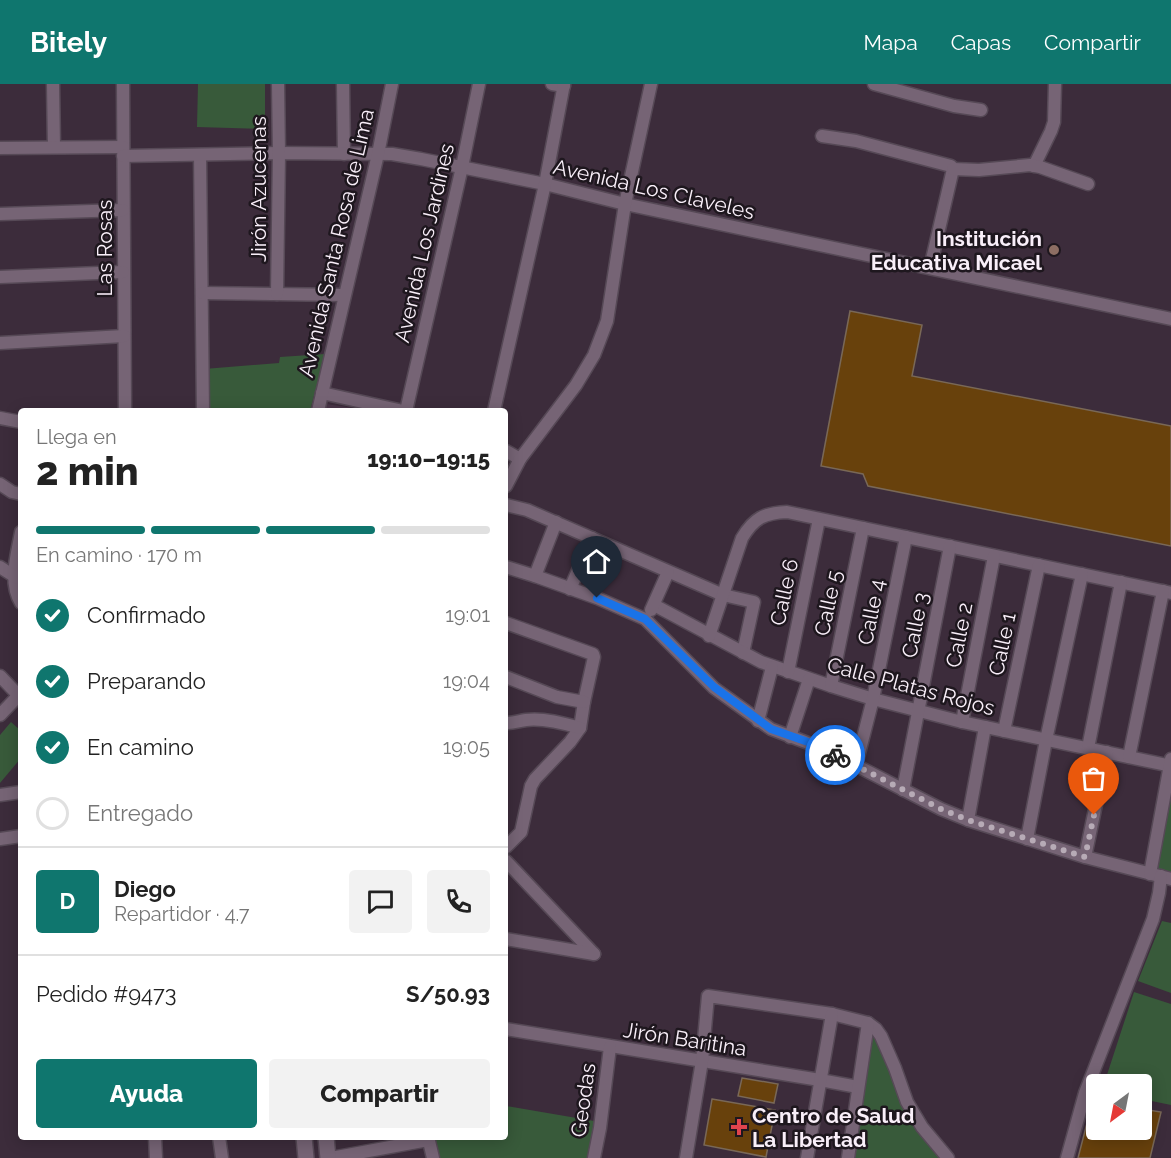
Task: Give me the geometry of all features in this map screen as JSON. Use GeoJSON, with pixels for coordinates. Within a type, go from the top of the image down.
{"type":"FeatureCollection","features":[{"type":"Feature","properties":{"kind":"street"},"geometry":{"type":"LineString","coordinates":[[53,84],[54,147]]}},
{"type":"Feature","properties":{"kind":"street","name":"Las Rosas"},"geometry":{"type":"LineString","coordinates":[[123,84],[125,408]]}},
{"type":"Feature","properties":{"kind":"street","name":"Jirón Azucenas"},"geometry":{"type":"LineString","coordinates":[[277,294],[278,84]]}},
{"type":"Feature","properties":{"kind":"street"},"geometry":{"type":"LineString","coordinates":[[343,84],[344,154]]}},
{"type":"Feature","properties":{"kind":"street","name":"Avenida Santa Rosa de Lima"},"geometry":{"type":"LineString","coordinates":[[319,408],[392,84]]}},
{"type":"Feature","properties":{"kind":"street","name":"Avenida Los Jardines"},"geometry":{"type":"LineString","coordinates":[[405,408],[462,167],[479,84]]}},
{"type":"Feature","properties":{"kind":"street"},"geometry":{"type":"LineString","coordinates":[[508,482],[520,459],[576,385],[594,355],[607,321],[625,204],[651,84]]}},
{"type":"Feature","properties":{"kind":"street"},"geometry":{"type":"LineString","coordinates":[[874,84],[954,106],[981,110]]}},
{"type":"Feature","properties":{"kind":"street"},"geometry":{"type":"LineString","coordinates":[[1034,166],[1052,131],[1055,84]]}},
{"type":"Feature","properties":{"kind":"street"},"geometry":{"type":"LineString","coordinates":[[495,408],[545,184],[560,85]]}},
{"type":"Feature","properties":{"kind":"street"},"geometry":{"type":"LineString","coordinates":[[822,136],[856,141],[923,157],[951,166],[953,169],[980,170],[1034,166],[1088,184]]}},
{"type":"Feature","properties":{"kind":"street","name":"Avenida Los Claveles"},"geometry":{"type":"LineString","coordinates":[[0,148],[54,147],[200,155],[392,154],[545,184],[625,204],[1171,319]]}},
{"type":"Feature","properties":{"kind":"street"},"geometry":{"type":"LineString","coordinates":[[200,155],[203,408]]}},
{"type":"Feature","properties":{"kind":"street"},"geometry":{"type":"LineString","coordinates":[[930,268],[953,169]]}},
{"type":"Feature","properties":{"kind":"street"},"geometry":{"type":"LineString","coordinates":[[0,214],[123,210]]}},
{"type":"Feature","properties":{"kind":"street"},"geometry":{"type":"LineString","coordinates":[[0,277],[123,272]]}},
{"type":"Feature","properties":{"kind":"street"},"geometry":{"type":"LineString","coordinates":[[202,293],[344,295]]}},
{"type":"Feature","properties":{"kind":"street"},"geometry":{"type":"LineString","coordinates":[[0,343],[124,336]]}},
{"type":"Feature","properties":{"kind":"street"},"geometry":{"type":"LineString","coordinates":[[322,393],[390,408]]}},
{"type":"Feature","properties":{"kind":"street"},"geometry":{"type":"LineString","coordinates":[[0,418],[18,421]]}},
{"type":"Feature","properties":{"kind":"street"},"geometry":{"type":"LineString","coordinates":[[508,452],[520,459]]}},
{"type":"Feature","properties":{"kind":"street"},"geometry":{"type":"LineString","coordinates":[[0,484],[18,493]]}},
{"type":"Feature","properties":{"kind":"street"},"geometry":{"type":"LineString","coordinates":[[508,506],[556,522],[723,595],[754,602],[743,653]]}},
{"type":"Feature","properties":{"kind":"street"},"geometry":{"type":"LineString","coordinates":[[709,636],[742,537],[760,517],[773,513],[787,512],[1167,592],[1129,757]]}},
{"type":"Feature","properties":{"kind":"street","name":"Calle 6"},"geometry":{"type":"LineString","coordinates":[[788,672],[819,519]]}},
{"type":"Feature","properties":{"kind":"street"},"geometry":{"type":"LineString","coordinates":[[535,576],[556,522]]}},
{"type":"Feature","properties":{"kind":"street","name":"Calle 5"},"geometry":{"type":"LineString","coordinates":[[831,686],[863,528]]}},
{"type":"Feature","properties":{"kind":"street","name":"Calle 4"},"geometry":{"type":"LineString","coordinates":[[856,765],[873,699],[906,537]]}},
{"type":"Feature","properties":{"kind":"street"},"geometry":{"type":"LineString","coordinates":[[570,588],[592,538]]}},
{"type":"Feature","properties":{"kind":"street","name":"Calle 3"},"geometry":{"type":"LineString","coordinates":[[903,790],[950,546]]}},
{"type":"Feature","properties":{"kind":"street","name":"Calle 2"},"geometry":{"type":"LineString","coordinates":[[962,722],[994,556]]}},
{"type":"Feature","properties":{"kind":"street","name":"Calle 1"},"geometry":{"type":"LineString","coordinates":[[1004,731],[1039,565]]}},
{"type":"Feature","properties":{"kind":"street"},"geometry":{"type":"LineString","coordinates":[[508,568],[626,609],[645,619],[714,687],[771,729],[808,742],[941,809],[968,820],[1085,857],[1160,876]]}},
{"type":"Feature","properties":{"kind":"street"},"geometry":{"type":"LineString","coordinates":[[1,569],[17,578],[18,598]]}},
{"type":"Feature","properties":{"kind":"street"},"geometry":{"type":"LineString","coordinates":[[645,619],[654,605],[668,572]]}},
{"type":"Feature","properties":{"kind":"street"},"geometry":{"type":"LineString","coordinates":[[1027,839],[1082,574]]}},
{"type":"Feature","properties":{"kind":"street"},"geometry":{"type":"LineString","coordinates":[[1088,748],[1120,582]]}},
{"type":"Feature","properties":{"kind":"street","name":"Calle Platas Rojos"},"geometry":{"type":"LineString","coordinates":[[654,605],[709,636],[772,667],[873,699],[985,727],[1129,757],[1171,763]]}},
{"type":"Feature","properties":{"kind":"street"},"geometry":{"type":"LineString","coordinates":[[508,624],[593,654],[594,657],[580,728],[531,786],[521,832],[508,845]]}},
{"type":"Feature","properties":{"kind":"street"},"geometry":{"type":"LineString","coordinates":[[758,721],[772,667]]}},
{"type":"Feature","properties":{"kind":"street"},"geometry":{"type":"LineString","coordinates":[[0,676],[18,695]]}},
{"type":"Feature","properties":{"kind":"street"},"geometry":{"type":"LineString","coordinates":[[508,677],[557,697],[584,702]]}},
{"type":"Feature","properties":{"kind":"street"},"geometry":{"type":"LineString","coordinates":[[790,737],[809,679]]}},
{"type":"Feature","properties":{"kind":"street"},"geometry":{"type":"LineString","coordinates":[[0,715],[18,699]]}},
{"type":"Feature","properties":{"kind":"street"},"geometry":{"type":"LineString","coordinates":[[508,723],[540,720],[580,728]]}},
{"type":"Feature","properties":{"kind":"street"},"geometry":{"type":"LineString","coordinates":[[968,820],[985,727]]}},
{"type":"Feature","properties":{"kind":"street"},"geometry":{"type":"LineString","coordinates":[[1085,857],[1107,752]]}},
{"type":"Feature","properties":{"kind":"street"},"geometry":{"type":"LineString","coordinates":[[1067,1158],[1085,1093],[1154,919],[1159,893],[1171,763]]}},
{"type":"Feature","properties":{"kind":"street"},"geometry":{"type":"LineString","coordinates":[[0,795],[18,792]]}},
{"type":"Feature","properties":{"kind":"street"},"geometry":{"type":"LineString","coordinates":[[0,839],[18,836]]}},
{"type":"Feature","properties":{"kind":"street"},"geometry":{"type":"LineString","coordinates":[[508,863],[594,954],[508,939]]}},
{"type":"Feature","properties":{"kind":"street"},"geometry":{"type":"LineString","coordinates":[[686,1158],[702,1061],[708,996],[832,1014],[868,1023],[881,1036],[907,1102],[922,1127],[948,1158]]}},
{"type":"Feature","properties":{"kind":"street"},"geometry":{"type":"LineString","coordinates":[[807,1158],[832,1014]]}},
{"type":"Feature","properties":{"kind":"street"},"geometry":{"type":"LineString","coordinates":[[848,1158],[868,1023]]}},
{"type":"Feature","properties":{"kind":"street","name":"Jirón Baritina"},"geometry":{"type":"LineString","coordinates":[[508,1029],[858,1087]]}},
{"type":"Feature","properties":{"kind":"street","name":"Geodas"},"geometry":{"type":"LineString","coordinates":[[594,1158],[610,1047]]}},
{"type":"Feature","properties":{"kind":"street"},"geometry":{"type":"LineString","coordinates":[[155,1140],[156,1158]]}},
{"type":"Feature","properties":{"kind":"street"},"geometry":{"type":"LineString","coordinates":[[219,1140],[222,1158]]}},
{"type":"Feature","properties":{"kind":"street"},"geometry":{"type":"LineString","coordinates":[[304,1140],[306,1158]]}},
{"type":"Feature","properties":{"kind":"street"},"geometry":{"type":"LineString","coordinates":[[327,1140],[330,1158],[418,1140]]}},
{"type":"Feature","properties":{"kind":"street"},"geometry":{"type":"LineString","coordinates":[[428,1140],[433,1158]]}},
{"type":"Feature","properties":{"kind":"shaded area"},"geometry":{"type":"Polygon","coordinates":[[[326,404],[353,408],[325,408],[326,404]]]}},
{"type":"Feature","properties":{"kind":"green space"},"geometry":{"type":"Polygon","coordinates":[[[198,84],[265,84],[265,129],[197,127],[198,84]]]}},
{"type":"Feature","properties":{"kind":"green space"},"geometry":{"type":"Polygon","coordinates":[[[325,354],[311,408],[205,408],[204,369],[279,363],[280,357],[325,354]]]}},
{"type":"Feature","properties":{"kind":"green space"},"geometry":{"type":"Polygon","coordinates":[[[11,722],[18,728],[18,762],[0,783],[0,735],[11,722]]]}},
{"type":"Feature","properties":{"kind":"green space"},"geometry":{"type":"Polygon","coordinates":[[[1171,795],[1171,873],[1154,869],[1171,795]]]}},
{"type":"Feature","properties":{"kind":"green space"},"geometry":{"type":"Polygon","coordinates":[[[1162,921],[1171,923],[1171,993],[1138,981],[1162,921]]]}},
{"type":"Feature","properties":{"kind":"green space"},"geometry":{"type":"Polygon","coordinates":[[[1134,992],[1171,1004],[1171,1105],[1152,1101],[1152,1074],[1107,1074],[1134,992]]]}},
{"type":"Feature","properties":{"kind":"green space"},"geometry":{"type":"Polygon","coordinates":[[[872,1033],[877,1036],[905,1103],[945,1158],[850,1158],[872,1033]]]}},
{"type":"Feature","properties":{"kind":"green space"},"geometry":{"type":"Polygon","coordinates":[[[508,1106],[600,1122],[594,1158],[433,1158],[429,1140],[508,1140],[508,1106]]]}},
{"type":"Feature","properties":{"kind":"building"},"geometry":{"type":"Polygon","coordinates":[[[850,311],[922,325],[912,376],[1171,426],[1171,546],[868,486],[863,474],[821,466],[850,311]]]}},
{"type":"Feature","properties":{"kind":"building"},"geometry":{"type":"Polygon","coordinates":[[[742,1078],[778,1084],[774,1103],[738,1096],[742,1078]]]}},
{"type":"Feature","properties":{"kind":"building","name":"Centro de Salud La Libertad"},"geometry":{"type":"Polygon","coordinates":[[[712,1099],[775,1110],[766,1157],[704,1145],[712,1099]]]}},
{"type":"Feature","properties":{"kind":"building"},"geometry":{"type":"Polygon","coordinates":[[[1152,1111],[1161,1112],[1150,1158],[1078,1158],[1086,1127],[1086,1140],[1152,1140],[1152,1111]]]}},
{"type":"Feature","properties":{"kind":"way so far"},"geometry":{"type":"LineString","coordinates":[[835,755],[941,809],[968,820],[1085,857],[1094,815]]}},
{"type":"Feature","properties":{"kind":"place","name":"Institución Educativa Micael"},"geometry":{"type":"Point","coordinates":[1054,250]}},
{"type":"Feature","properties":{"kind":"place","name":"Centro de Salud La Libertad"},"geometry":{"type":"Point","coordinates":[739,1127]}},
{"type":"Feature","properties":{"kind":"route"},"geometry":{"type":"LineString","coordinates":[[597,598],[645,619],[714,687],[771,729],[808,742],[835,755]]}}]}
